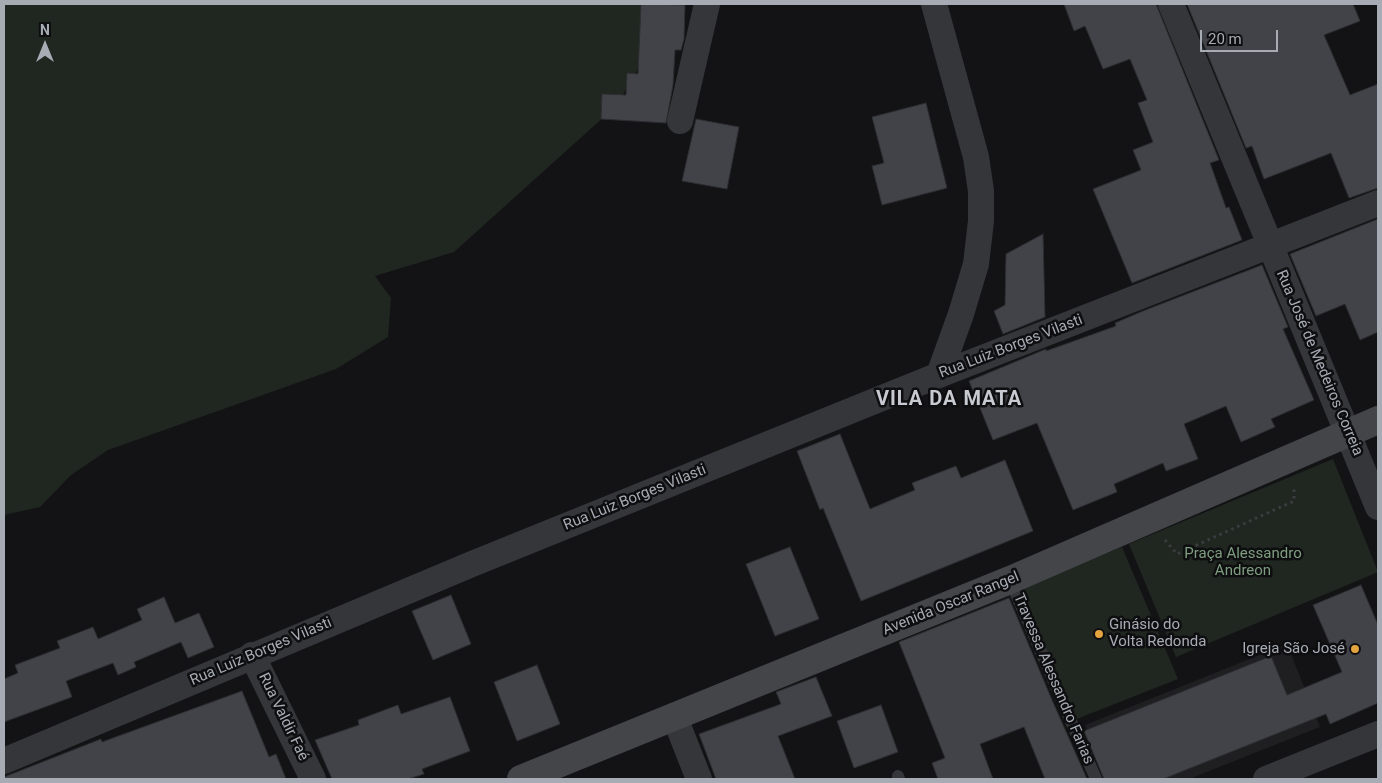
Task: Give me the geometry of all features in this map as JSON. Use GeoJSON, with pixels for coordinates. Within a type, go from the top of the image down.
{"type":"FeatureCollection","features":[{"type":"Feature","properties":{"kind":"main road","name":"Avenida Oscar Rangel"},"geometry":{"type":"LineString","coordinates":[[521,779],[676,718],[1010,580],[1378,420]]}},
{"type":"Feature","properties":{"kind":"street"},"geometry":{"type":"LineString","coordinates":[[680,121],[707,4]]}},
{"type":"Feature","properties":{"kind":"street"},"geometry":{"type":"LineString","coordinates":[[934,4],[976,157],[981,191],[981,220],[976,264],[962,314],[939,375]]}},
{"type":"Feature","properties":{"kind":"street","name":"Rua José de Medeiros Correia"},"geometry":{"type":"LineString","coordinates":[[1171,4],[1349,432],[1378,507]]}},
{"type":"Feature","properties":{"kind":"street","name":"Rua Luiz Borges Vilasti"},"geometry":{"type":"LineString","coordinates":[[4,760],[252,655],[939,375],[1271,247],[1378,203]]}},
{"type":"Feature","properties":{"kind":"street","name":"Rua Valdir Faé"},"geometry":{"type":"LineString","coordinates":[[252,655],[313,779]]}},
{"type":"Feature","properties":{"kind":"street"},"geometry":{"type":"LineString","coordinates":[[676,718],[699,779]]}},
{"type":"Feature","properties":{"kind":"street"},"geometry":{"type":"LineString","coordinates":[[1266,779],[1378,734]]}},
{"type":"Feature","properties":{"kind":"lane","name":"Travessa Alessandro Farias"},"geometry":{"type":"LineString","coordinates":[[1010,580],[1096,779]]}},
{"type":"Feature","properties":{"kind":"path"},"geometry":{"type":"LineString","coordinates":[[1147,522],[1177,554],[1294,501],[1293,457]]}},
{"type":"Feature","properties":{"kind":"shaded area"},"geometry":{"type":"Polygon","coordinates":[[[1287,644],[1320,727],[1189,779],[1107,779],[1085,725],[1287,644]]]}},
{"type":"Feature","properties":{"kind":"green space"},"geometry":{"type":"Polygon","coordinates":[[[4,4],[677,4],[616,106],[454,252],[375,276],[391,298],[388,337],[336,369],[108,450],[71,475],[40,507],[4,515],[4,4]]]}},
{"type":"Feature","properties":{"kind":"green space","name":"Praça Alessandro Andreon"},"geometry":{"type":"Polygon","coordinates":[[[1333,459],[1378,572],[1176,657],[1129,544],[1333,459]]]}},
{"type":"Feature","properties":{"kind":"green space","name":"Ginásio do Volta Redonda"},"geometry":{"type":"Polygon","coordinates":[[[1122,547],[1178,679],[1074,720],[1021,589],[1122,547]]]}},
{"type":"Feature","properties":{"kind":"building"},"geometry":{"type":"Polygon","coordinates":[[[641,4],[685,5],[684,39],[681,50],[675,50],[673,85],[666,123],[601,119],[602,94],[626,95],[627,73],[638,74],[641,4]]]}},
{"type":"Feature","properties":{"kind":"building"},"geometry":{"type":"Polygon","coordinates":[[[1064,4],[1156,4],[1219,160],[1210,163],[1226,208],[1229,207],[1242,240],[1132,283],[1093,189],[1141,170],[1133,150],[1153,142],[1138,103],[1147,100],[1130,59],[1103,69],[1085,26],[1074,31],[1064,4]]]}},
{"type":"Feature","properties":{"kind":"building"},"geometry":{"type":"Polygon","coordinates":[[[1187,4],[1353,4],[1360,21],[1324,35],[1350,95],[1378,84],[1378,188],[1349,198],[1331,153],[1264,179],[1252,146],[1246,148],[1187,4]]]}},
{"type":"Feature","properties":{"kind":"building"},"geometry":{"type":"Polygon","coordinates":[[[926,103],[947,188],[882,205],[872,166],[884,163],[872,117],[926,103]]]}},
{"type":"Feature","properties":{"kind":"building"},"geometry":{"type":"Polygon","coordinates":[[[696,119],[739,127],[727,189],[682,181],[696,119]]]}},
{"type":"Feature","properties":{"kind":"building"},"geometry":{"type":"Polygon","coordinates":[[[1378,219],[1378,332],[1360,340],[1345,304],[1316,316],[1290,254],[1378,219]]]}},
{"type":"Feature","properties":{"kind":"building"},"geometry":{"type":"Polygon","coordinates":[[[1043,234],[1045,317],[1003,334],[994,311],[1005,305],[1006,254],[1043,234]]]}},
{"type":"Feature","properties":{"kind":"building"},"geometry":{"type":"Polygon","coordinates":[[[1262,265],[1288,327],[1283,329],[1314,400],[1271,419],[1275,427],[1241,442],[1226,406],[1184,424],[1198,459],[1166,471],[1163,463],[1114,484],[1117,492],[1073,510],[1037,423],[993,440],[969,381],[1046,349],[1046,351],[1116,326],[1115,323],[1143,311],[1262,265]]]}},
{"type":"Feature","properties":{"kind":"building"},"geometry":{"type":"Polygon","coordinates":[[[840,434],[870,509],[915,490],[912,483],[956,466],[961,478],[1005,460],[1033,531],[861,601],[823,508],[820,510],[797,451],[840,434]]]}},
{"type":"Feature","properties":{"kind":"building"},"geometry":{"type":"Polygon","coordinates":[[[790,547],[819,619],[775,636],[746,564],[790,547]]]}},
{"type":"Feature","properties":{"kind":"building"},"geometry":{"type":"Polygon","coordinates":[[[1361,585],[1378,625],[1378,703],[1330,724],[1326,714],[1163,779],[1104,779],[1084,731],[1271,656],[1287,695],[1342,672],[1313,605],[1361,585]]]}},
{"type":"Feature","properties":{"kind":"building"},"geometry":{"type":"Polygon","coordinates":[[[451,595],[471,644],[433,660],[412,611],[451,595]]]}},
{"type":"Feature","properties":{"kind":"building"},"geometry":{"type":"Polygon","coordinates":[[[164,597],[175,623],[199,613],[214,647],[188,658],[181,642],[134,662],[136,667],[118,675],[113,663],[66,681],[72,697],[4,722],[4,679],[18,673],[15,665],[60,648],[57,641],[93,627],[98,639],[142,620],[137,609],[164,597]]]}},
{"type":"Feature","properties":{"kind":"building"},"geometry":{"type":"Polygon","coordinates":[[[1009,598],[1087,779],[1045,779],[1024,727],[980,744],[993,779],[938,779],[932,763],[945,758],[899,642],[1009,598]]]}},
{"type":"Feature","properties":{"kind":"building"},"geometry":{"type":"Polygon","coordinates":[[[537,665],[560,724],[517,741],[494,682],[537,665]]]}},
{"type":"Feature","properties":{"kind":"building"},"geometry":{"type":"Polygon","coordinates":[[[816,677],[832,716],[778,736],[795,779],[716,779],[699,734],[781,704],[776,692],[816,677]]]}},
{"type":"Feature","properties":{"kind":"building"},"geometry":{"type":"Polygon","coordinates":[[[242,691],[269,757],[276,754],[286,779],[4,779],[4,777],[101,739],[102,742],[242,691]]]}},
{"type":"Feature","properties":{"kind":"building"},"geometry":{"type":"Polygon","coordinates":[[[450,697],[470,751],[422,769],[424,774],[408,779],[332,779],[315,740],[359,725],[358,720],[398,705],[401,714],[450,697]]]}},
{"type":"Feature","properties":{"kind":"building"},"geometry":{"type":"Polygon","coordinates":[[[881,705],[898,752],[854,768],[837,721],[881,705]]]}},
{"type":"Feature","properties":{"kind":"place","name":"Ginásio do Volta Redonda"},"geometry":{"type":"Point","coordinates":[1099,634]}},
{"type":"Feature","properties":{"kind":"place","name":"Igreja São José"},"geometry":{"type":"Point","coordinates":[1355,649]}},
{"type":"Feature","properties":{"kind":"district","name":"VILA DA MATA"},"geometry":{"type":"Point","coordinates":[949,400]}}]}
